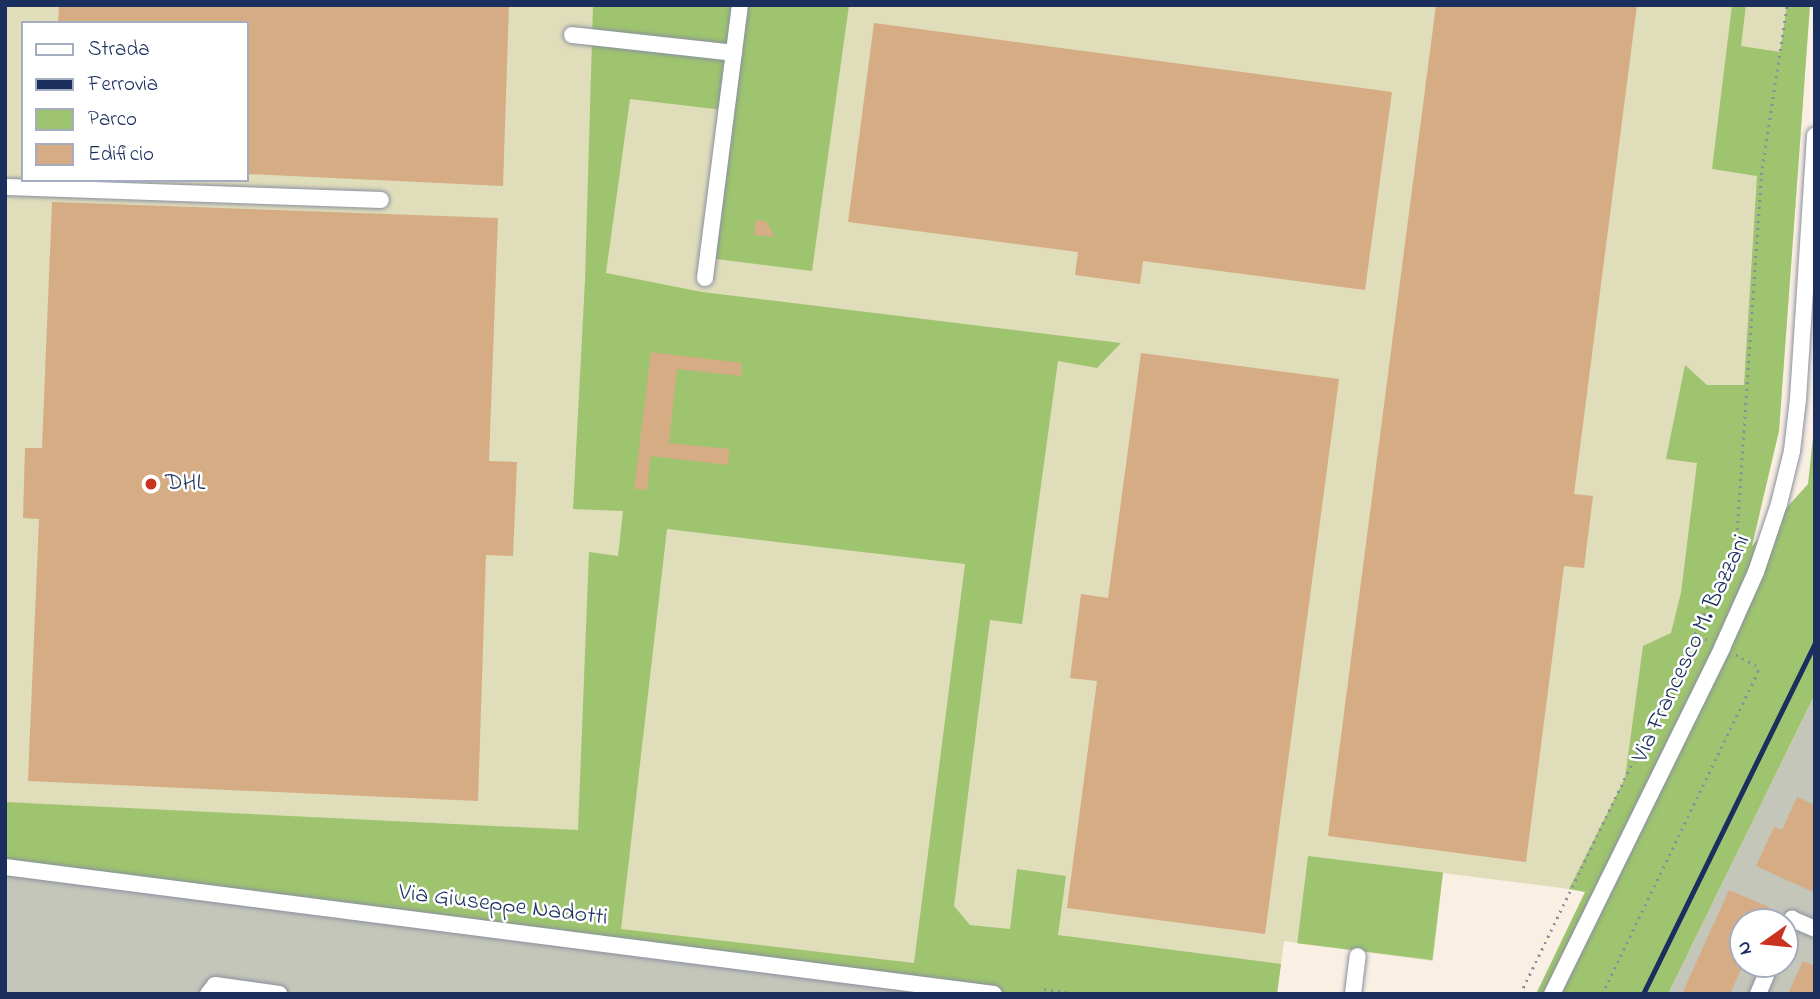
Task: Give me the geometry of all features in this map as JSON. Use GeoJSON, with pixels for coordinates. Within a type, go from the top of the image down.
{"type":"FeatureCollection","features":[{"type":"Feature","properties":{"kind":"street"},"geometry":{"type":"LineString","coordinates":[[705,278],[740,5]]}},
{"type":"Feature","properties":{"kind":"street"},"geometry":{"type":"LineString","coordinates":[[572,36],[734,53]]}},
{"type":"Feature","properties":{"kind":"street","name":"Via Francesco M. Bazzani"},"geometry":{"type":"LineString","coordinates":[[1552,994],[1722,648],[1756,572],[1792,451],[1798,399],[1815,136]]}},
{"type":"Feature","properties":{"kind":"street"},"geometry":{"type":"LineString","coordinates":[[8,187],[381,200]]}},
{"type":"Feature","properties":{"kind":"street","name":"Via Giuseppe Nadotti"},"geometry":{"type":"LineString","coordinates":[[5,867],[994,994]]}},
{"type":"Feature","properties":{"kind":"street"},"geometry":{"type":"LineString","coordinates":[[1354,993],[1358,956]]}},
{"type":"Feature","properties":{"kind":"street"},"geometry":{"type":"LineString","coordinates":[[208,994],[215,985],[279,994]]}},
{"type":"Feature","properties":{"kind":"path"},"geometry":{"type":"LineString","coordinates":[[1520,994],[1736,544],[1761,175],[1787,5]]}},
{"type":"Feature","properties":{"kind":"path"},"geometry":{"type":"LineString","coordinates":[[1602,994],[1759,671],[1756,666],[1695,634]]}},
{"type":"Feature","properties":{"kind":"path"},"geometry":{"type":"LineString","coordinates":[[1043,991],[1080,994]]}},
{"type":"Feature","properties":{"kind":"shaded area"},"geometry":{"type":"Polygon","coordinates":[[[5,5],[1810,5],[1779,431],[1585,891],[1443,873],[1433,961],[1284,941],[1277,994],[991,994],[5,868],[5,5]]]}},
{"type":"Feature","properties":{"kind":"shaded area"},"geometry":{"type":"Polygon","coordinates":[[[1815,694],[1815,994],[1668,994],[1815,694]]]}},
{"type":"Feature","properties":{"kind":"shaded area"},"geometry":{"type":"Polygon","coordinates":[[[5,868],[991,994],[5,994],[5,868]]]}},
{"type":"Feature","properties":{"kind":"green space"},"geometry":{"type":"Polygon","coordinates":[[[593,5],[849,5],[812,271],[708,258],[723,110],[630,99],[606,273],[702,292],[1121,343],[1097,368],[1058,361],[1022,624],[990,620],[954,906],[970,925],[1010,929],[1017,869],[1066,876],[1058,935],[1281,964],[1277,994],[991,994],[5,868],[5,802],[578,830],[589,552],[618,556],[623,511],[573,509],[585,280],[593,5]],[[667,529],[621,929],[914,963],[965,564],[667,529]]]}},
{"type":"Feature","properties":{"kind":"green space"},"geometry":{"type":"Polygon","coordinates":[[[1732,5],[1746,5],[1741,46],[1780,52],[1787,5],[1810,5],[1779,431],[1752,546],[1808,484],[1815,419],[1815,694],[1668,994],[1536,994],[1585,892],[1569,889],[1625,778],[1643,646],[1671,633],[1681,593],[1697,463],[1666,459],[1685,365],[1707,385],[1744,385],[1757,176],[1712,169],[1732,5]]]}},
{"type":"Feature","properties":{"kind":"green space"},"geometry":{"type":"Polygon","coordinates":[[[1308,856],[1443,873],[1432,960],[1297,943],[1308,856]]]}},
{"type":"Feature","properties":{"kind":"building"},"geometry":{"type":"Polygon","coordinates":[[[59,5],[509,5],[503,186],[248,174],[248,21],[58,21],[59,5]]]}},
{"type":"Feature","properties":{"kind":"building"},"geometry":{"type":"Polygon","coordinates":[[[1436,5],[1637,5],[1574,494],[1593,496],[1584,568],[1564,566],[1526,862],[1328,836],[1436,5]]]}},
{"type":"Feature","properties":{"kind":"building"},"geometry":{"type":"Polygon","coordinates":[[[874,23],[1392,92],[1365,290],[1143,261],[1140,284],[1075,275],[1078,252],[848,222],[874,23]]]}},
{"type":"Feature","properties":{"kind":"building"},"geometry":{"type":"Polygon","coordinates":[[[52,202],[498,218],[489,461],[517,462],[513,556],[486,555],[478,801],[28,781],[39,519],[23,518],[25,448],[42,448],[52,202]]]}},
{"type":"Feature","properties":{"kind":"building"},"geometry":{"type":"Polygon","coordinates":[[[756,220],[766,221],[775,237],[754,235],[756,220]]]}},
{"type":"Feature","properties":{"kind":"building"},"geometry":{"type":"Polygon","coordinates":[[[651,352],[742,363],[741,376],[677,369],[669,443],[730,449],[728,465],[651,456],[647,490],[634,489],[651,352]]]}},
{"type":"Feature","properties":{"kind":"building"},"geometry":{"type":"Polygon","coordinates":[[[1141,353],[1339,379],[1265,934],[1067,908],[1097,681],[1070,678],[1081,594],[1108,598],[1141,353]]]}},
{"type":"Feature","properties":{"kind":"building"},"geometry":{"type":"Polygon","coordinates":[[[1797,797],[1815,805],[1815,893],[1756,866],[1774,827],[1782,830],[1797,797]]]}},
{"type":"Feature","properties":{"kind":"building"},"geometry":{"type":"Polygon","coordinates":[[[1729,890],[1769,907],[1729,908],[1729,978],[1737,978],[1730,994],[1682,994],[1729,890]]]}},
{"type":"Feature","properties":{"kind":"building"},"geometry":{"type":"Polygon","coordinates":[[[1803,961],[1815,966],[1815,994],[1788,994],[1795,978],[1799,978],[1803,961]]]}},
{"type":"Feature","properties":{"kind":"railway"},"geometry":{"type":"LineString","coordinates":[[1643,994],[1815,643]]}},
{"type":"Feature","properties":{"kind":"place","name":"DHL"},"geometry":{"type":"Point","coordinates":[151,484]}}]}
